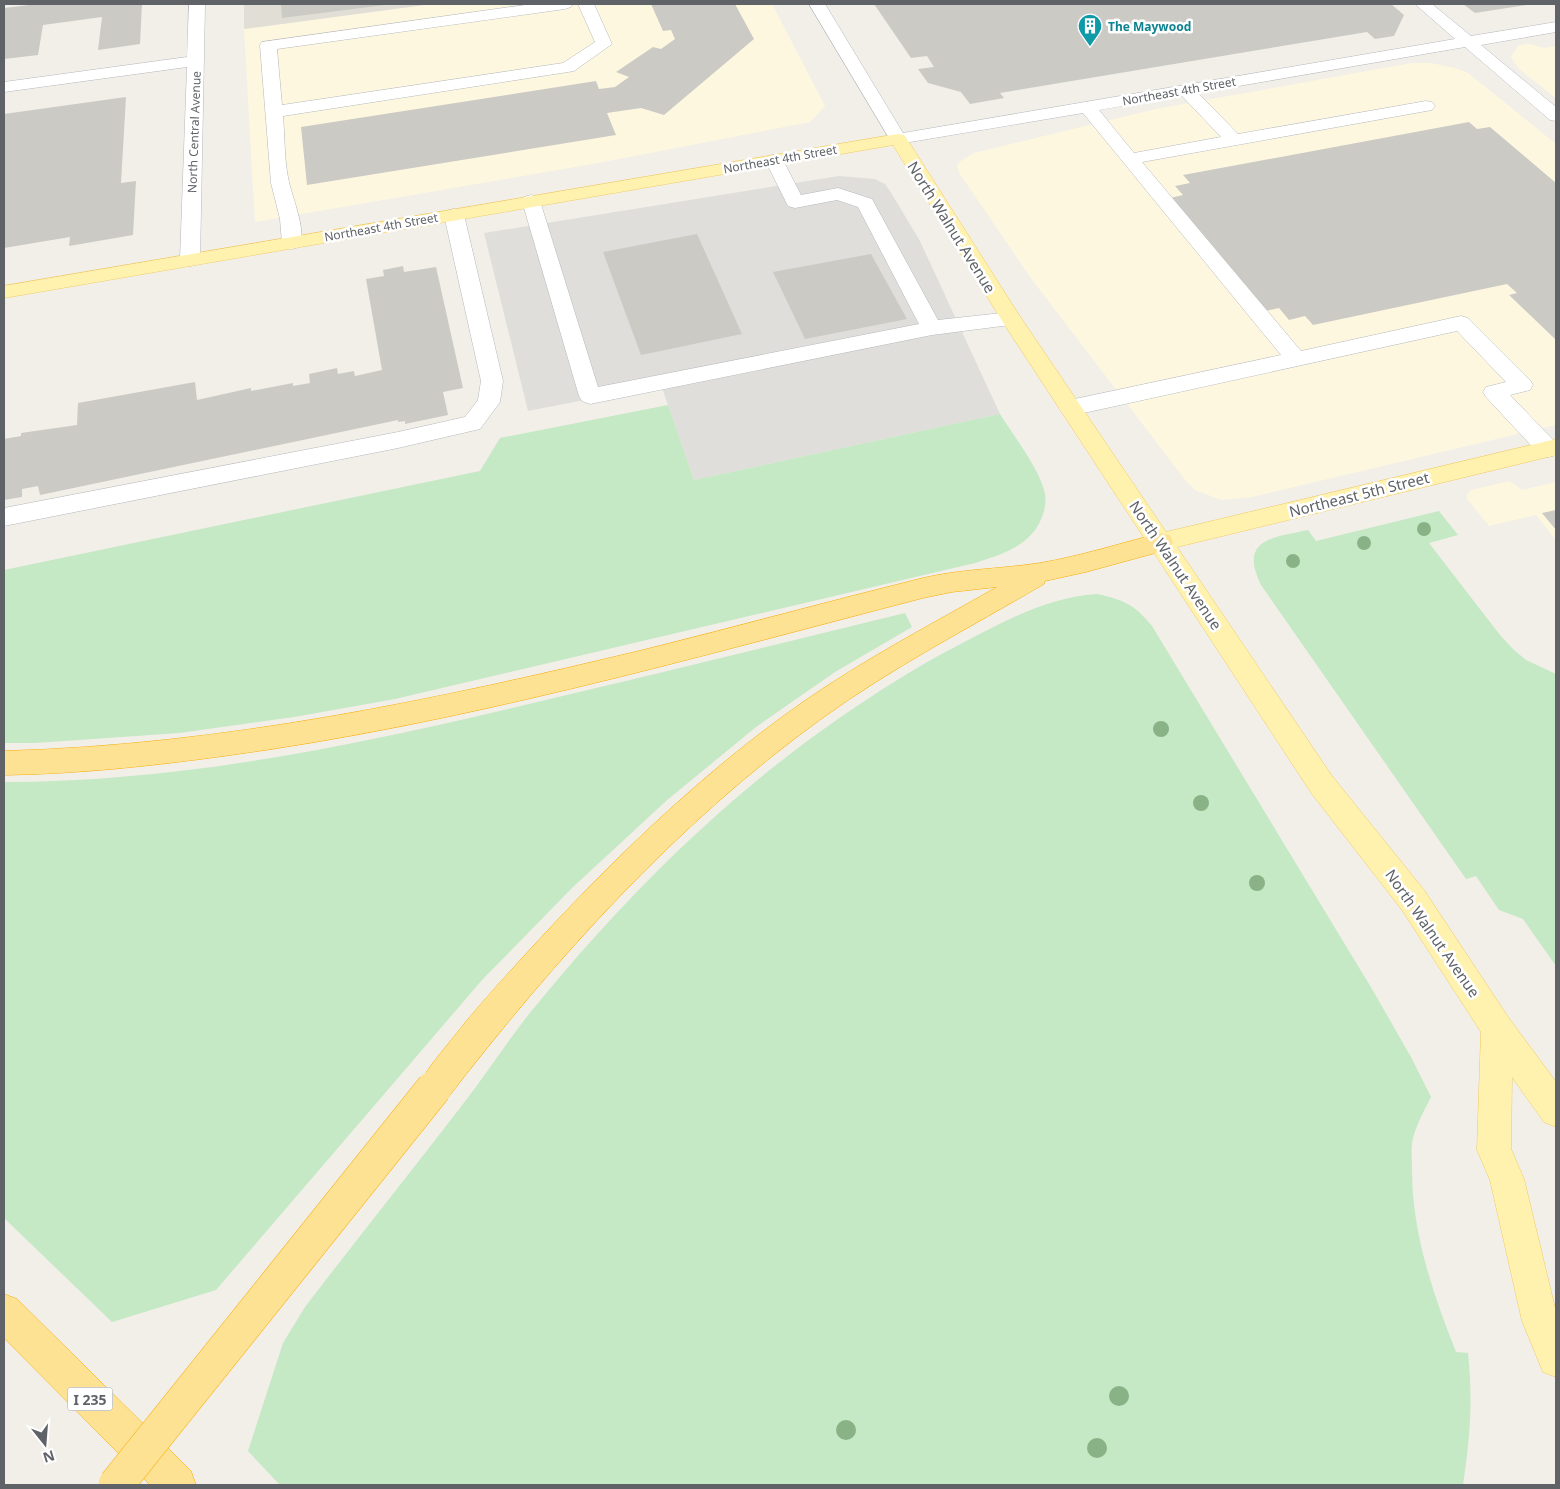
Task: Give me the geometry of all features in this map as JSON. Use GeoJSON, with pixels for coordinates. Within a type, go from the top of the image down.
{"type":"FeatureCollection","features":[{"type":"Feature","properties":{"kind":"highway"},"geometry":{"type":"LineString","coordinates":[[4,763],[85,760],[158,753],[356,726],[598,671],[937,585],[1043,572],[1161,542]]}},
{"type":"Feature","properties":{"kind":"highway"},"geometry":{"type":"LineString","coordinates":[[116,1485],[516,986],[612,884],[693,806],[784,731],[868,673],[1043,572]]}},
{"type":"Feature","properties":{"kind":"highway","name":"I 235"},"geometry":{"type":"LineString","coordinates":[[4,1312],[177,1485]]}},
{"type":"Feature","properties":{"kind":"main road","name":"Northeast 4th Street"},"geometry":{"type":"LineString","coordinates":[[4,292],[898,140]]}},
{"type":"Feature","properties":{"kind":"main road","name":"North Walnut Avenue"},"geometry":{"type":"LineString","coordinates":[[898,140],[1011,319],[1322,785],[1414,900],[1497,1028],[1556,1110]]}},
{"type":"Feature","properties":{"kind":"main road","name":"Northeast 5th Street"},"geometry":{"type":"LineString","coordinates":[[1161,542],[1552,448]]}},
{"type":"Feature","properties":{"kind":"main road"},"geometry":{"type":"LineString","coordinates":[[1497,1028],[1494,1150],[1507,1179],[1540,1321],[1556,1359]]}},
{"type":"Feature","properties":{"kind":"street","name":"North Central Avenue"},"geometry":{"type":"LineString","coordinates":[[190,260],[197,4]]}},
{"type":"Feature","properties":{"kind":"street"},"geometry":{"type":"LineString","coordinates":[[292,243],[290,219],[280,183],[268,45],[565,4]]}},
{"type":"Feature","properties":{"kind":"street"},"geometry":{"type":"LineString","coordinates":[[273,112],[568,67],[604,44],[586,4]]}},
{"type":"Feature","properties":{"kind":"street","name":"North Walnut Avenue"},"geometry":{"type":"LineString","coordinates":[[817,4],[898,140]]}},
{"type":"Feature","properties":{"kind":"street"},"geometry":{"type":"LineString","coordinates":[[1423,4],[1556,116]]}},
{"type":"Feature","properties":{"kind":"street","name":"Northeast 4th Street"},"geometry":{"type":"LineString","coordinates":[[898,140],[1556,27]]}},
{"type":"Feature","properties":{"kind":"street"},"geometry":{"type":"LineString","coordinates":[[4,87],[196,61]]}},
{"type":"Feature","properties":{"kind":"street"},"geometry":{"type":"LineString","coordinates":[[1186,90],[1233,140]]}},
{"type":"Feature","properties":{"kind":"street"},"geometry":{"type":"LineString","coordinates":[[1130,159],[1426,106]]}},
{"type":"Feature","properties":{"kind":"street"},"geometry":{"type":"LineString","coordinates":[[1087,107],[1296,359]]}},
{"type":"Feature","properties":{"kind":"street"},"geometry":{"type":"LineString","coordinates":[[774,160],[795,202],[838,194],[865,203],[932,328]]}},
{"type":"Feature","properties":{"kind":"street"},"geometry":{"type":"LineString","coordinates":[[531,201],[590,396],[932,328],[1011,319]]}},
{"type":"Feature","properties":{"kind":"street"},"geometry":{"type":"LineString","coordinates":[[4,517],[398,440],[472,423],[489,402],[492,382],[454,215]]}},
{"type":"Feature","properties":{"kind":"street"},"geometry":{"type":"LineString","coordinates":[[1070,408],[1461,323],[1522,385],[1494,392],[1552,448]]}},
{"type":"Feature","properties":{"kind":"shaded area"},"geometry":{"type":"Polygon","coordinates":[[[244,4],[432,4],[244,29],[244,4]]]}},
{"type":"Feature","properties":{"kind":"shaded area"},"geometry":{"type":"Polygon","coordinates":[[[432,4],[772,4],[825,106],[810,122],[598,163],[255,222],[244,29],[432,4]]]}},
{"type":"Feature","properties":{"kind":"shaded area"},"geometry":{"type":"Polygon","coordinates":[[[1524,44],[1544,48],[1556,46],[1556,98],[1519,69],[1511,57],[1518,46],[1524,44]]]}},
{"type":"Feature","properties":{"kind":"shaded area"},"geometry":{"type":"Polygon","coordinates":[[[1412,63],[1431,63],[1468,73],[1556,144],[1556,425],[1252,497],[1221,500],[1195,490],[1186,481],[1030,277],[960,174],[957,167],[959,162],[974,153],[1156,109],[1412,63]]]}},
{"type":"Feature","properties":{"kind":"shaded area"},"geometry":{"type":"Polygon","coordinates":[[[839,176],[875,179],[885,184],[890,191],[920,241],[1000,414],[694,480],[661,385],[528,411],[484,233],[839,176]]]}},
{"type":"Feature","properties":{"kind":"shaded area"},"geometry":{"type":"Polygon","coordinates":[[[1510,481],[1522,490],[1556,482],[1556,540],[1536,515],[1489,526],[1467,499],[1467,494],[1471,490],[1510,481]]]}},
{"type":"Feature","properties":{"kind":"green space"},"geometry":{"type":"Polygon","coordinates":[[[668,405],[694,480],[1000,414],[1031,461],[1041,481],[1045,497],[1044,511],[1037,527],[1023,542],[1005,552],[975,563],[395,699],[294,717],[179,733],[35,743],[4,743],[4,570],[480,471],[500,438],[668,405]]]}},
{"type":"Feature","properties":{"kind":"green space"},"geometry":{"type":"Polygon","coordinates":[[[1439,511],[1458,535],[1429,543],[1500,635],[1514,650],[1526,660],[1556,674],[1556,966],[1523,919],[1499,910],[1476,876],[1466,879],[1261,585],[1255,570],[1254,558],[1256,549],[1262,543],[1271,539],[1308,530],[1316,541],[1439,511]]]}},
{"type":"Feature","properties":{"kind":"green space"},"geometry":{"type":"Polygon","coordinates":[[[1097,594],[1128,604],[1152,626],[1372,989],[1411,1057],[1431,1097],[1413,1137],[1413,1194],[1425,1263],[1439,1308],[1456,1352],[1468,1353],[1470,1419],[1463,1485],[280,1485],[248,1451],[283,1343],[305,1307],[473,1091],[528,1015],[606,924],[678,850],[716,816],[755,782],[852,709],[925,663],[1023,613],[1059,600],[1097,594]]]}},
{"type":"Feature","properties":{"kind":"green space"},"geometry":{"type":"Polygon","coordinates":[[[905,613],[912,627],[835,672],[756,727],[666,801],[572,888],[482,980],[216,1290],[112,1322],[4,1218],[4,782],[142,775],[280,757],[483,715],[905,613]]]}},
{"type":"Feature","properties":{"kind":"building"},"geometry":{"type":"Polygon","coordinates":[[[37,4],[142,4],[140,44],[98,50],[102,17],[43,25],[38,55],[4,59],[4,8],[37,4]]]}},
{"type":"Feature","properties":{"kind":"building"},"geometry":{"type":"Polygon","coordinates":[[[281,4],[385,4],[385,5],[282,18],[281,4]]]}},
{"type":"Feature","properties":{"kind":"building"},"geometry":{"type":"Polygon","coordinates":[[[651,4],[735,4],[754,39],[664,115],[641,108],[607,113],[616,135],[307,185],[301,127],[596,81],[599,89],[615,87],[629,77],[616,72],[653,47],[661,49],[675,39],[671,30],[663,31],[651,4]]]}},
{"type":"Feature","properties":{"kind":"building","name":"The Maywood"},"geometry":{"type":"Polygon","coordinates":[[[874,4],[1391,4],[1404,15],[1394,36],[1375,39],[1367,32],[1000,93],[1004,98],[970,104],[961,92],[928,83],[918,69],[934,67],[927,56],[911,58],[874,4]]]}},
{"type":"Feature","properties":{"kind":"building"},"geometry":{"type":"Polygon","coordinates":[[[1463,4],[1526,4],[1526,5],[1475,13],[1463,4]]]}},
{"type":"Feature","properties":{"kind":"building"},"geometry":{"type":"Polygon","coordinates":[[[126,97],[121,183],[136,181],[133,235],[69,246],[70,237],[4,248],[4,114],[126,97]]]}},
{"type":"Feature","properties":{"kind":"building"},"geometry":{"type":"Polygon","coordinates":[[[1469,122],[1477,129],[1490,127],[1556,183],[1556,340],[1509,295],[1517,293],[1507,284],[1313,325],[1305,316],[1289,320],[1279,308],[1265,311],[1170,198],[1183,195],[1175,186],[1190,183],[1183,175],[1469,122]]]}},
{"type":"Feature","properties":{"kind":"building"},"geometry":{"type":"Polygon","coordinates":[[[697,234],[742,334],[641,355],[603,252],[697,234]]]}},
{"type":"Feature","properties":{"kind":"building"},"geometry":{"type":"Polygon","coordinates":[[[871,254],[907,319],[805,339],[773,272],[871,254]]]}},
{"type":"Feature","properties":{"kind":"building"},"geometry":{"type":"Polygon","coordinates":[[[403,266],[404,272],[436,267],[463,388],[443,392],[448,415],[405,424],[405,421],[398,422],[398,420],[40,495],[38,486],[22,489],[22,497],[4,500],[4,439],[21,436],[21,433],[77,425],[78,403],[195,382],[197,400],[251,388],[251,391],[293,383],[293,386],[310,383],[309,374],[337,368],[338,374],[354,371],[355,376],[382,370],[366,279],[384,276],[383,270],[403,266]]]}},
{"type":"Feature","properties":{"kind":"building"},"geometry":{"type":"Polygon","coordinates":[[[1556,510],[1556,530],[1542,513],[1556,510]]]}},
{"type":"Feature","properties":{"kind":"place","name":"The Maywood"},"geometry":{"type":"Point","coordinates":[1090,47]}}]}
